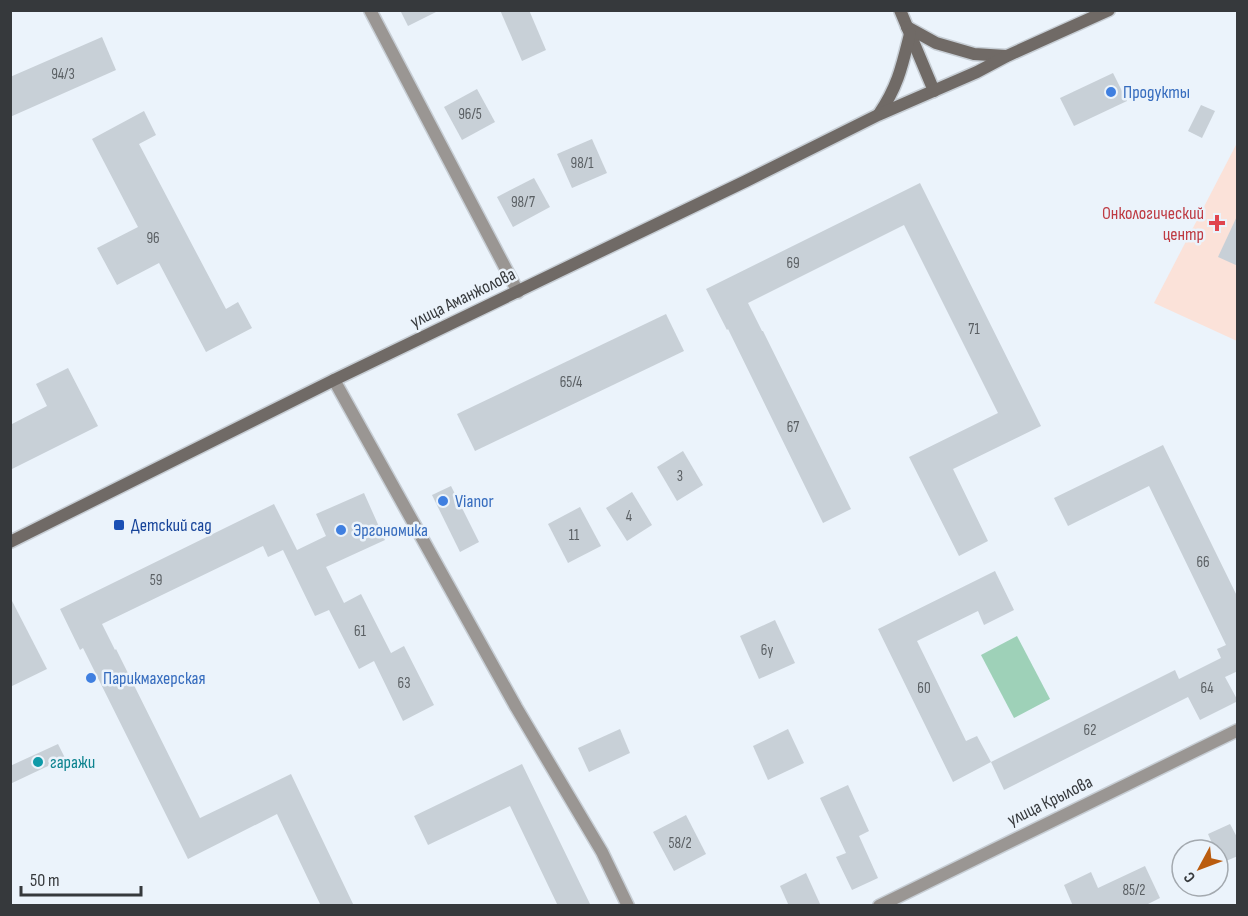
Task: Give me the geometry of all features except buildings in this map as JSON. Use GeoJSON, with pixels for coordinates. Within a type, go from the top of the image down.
{"type":"FeatureCollection","features":[{"type":"Feature","properties":{"kind":"main road"},"geometry":{"type":"LineString","coordinates":[[900,10],[934,91]]}},
{"type":"Feature","properties":{"kind":"main road"},"geometry":{"type":"LineString","coordinates":[[908,30],[936,43],[974,54],[1007,56],[1109,10]]}},
{"type":"Feature","properties":{"kind":"main road"},"geometry":{"type":"LineString","coordinates":[[878,115],[891,97],[899,77],[908,30]]}},
{"type":"Feature","properties":{"kind":"main road","name":"улица Аманжолова"},"geometry":{"type":"LineString","coordinates":[[10,542],[334,380],[878,115],[977,72],[1007,56]]}},
{"type":"Feature","properties":{"kind":"street"},"geometry":{"type":"LineString","coordinates":[[370,10],[518,292]]}},
{"type":"Feature","properties":{"kind":"street"},"geometry":{"type":"LineString","coordinates":[[334,380],[516,707],[602,852],[628,906]]}},
{"type":"Feature","properties":{"kind":"street","name":"улица Крылова"},"geometry":{"type":"LineString","coordinates":[[879,906],[1238,730]]}},
{"type":"Feature","properties":{"kind":"shaded area","name":"Онкологический центр"},"geometry":{"type":"Polygon","coordinates":[[[1237,143],[1237,341],[1154,303],[1237,143]]]}},
{"type":"Feature","properties":{"kind":"green space"},"geometry":{"type":"Polygon","coordinates":[[[1017,636],[1050,699],[1014,718],[981,655],[1017,636]]]}},
{"type":"Feature","properties":{"kind":"place","name":"Продукты"},"geometry":{"type":"Point","coordinates":[1111,92]}},
{"type":"Feature","properties":{"kind":"place","name":"Онкологический центр"},"geometry":{"type":"Point","coordinates":[1217,223]}},
{"type":"Feature","properties":{"kind":"place","name":"Vianor"},"geometry":{"type":"Point","coordinates":[443,501]}},
{"type":"Feature","properties":{"kind":"place","name":"Детский сад"},"geometry":{"type":"Point","coordinates":[119,525]}},
{"type":"Feature","properties":{"kind":"place","name":"Эргономика"},"geometry":{"type":"Point","coordinates":[341,530]}},
{"type":"Feature","properties":{"kind":"place","name":"Парикмахерская"},"geometry":{"type":"Point","coordinates":[91,678]}},
{"type":"Feature","properties":{"kind":"place","name":"гаражи"},"geometry":{"type":"Point","coordinates":[38,762]}}]}
